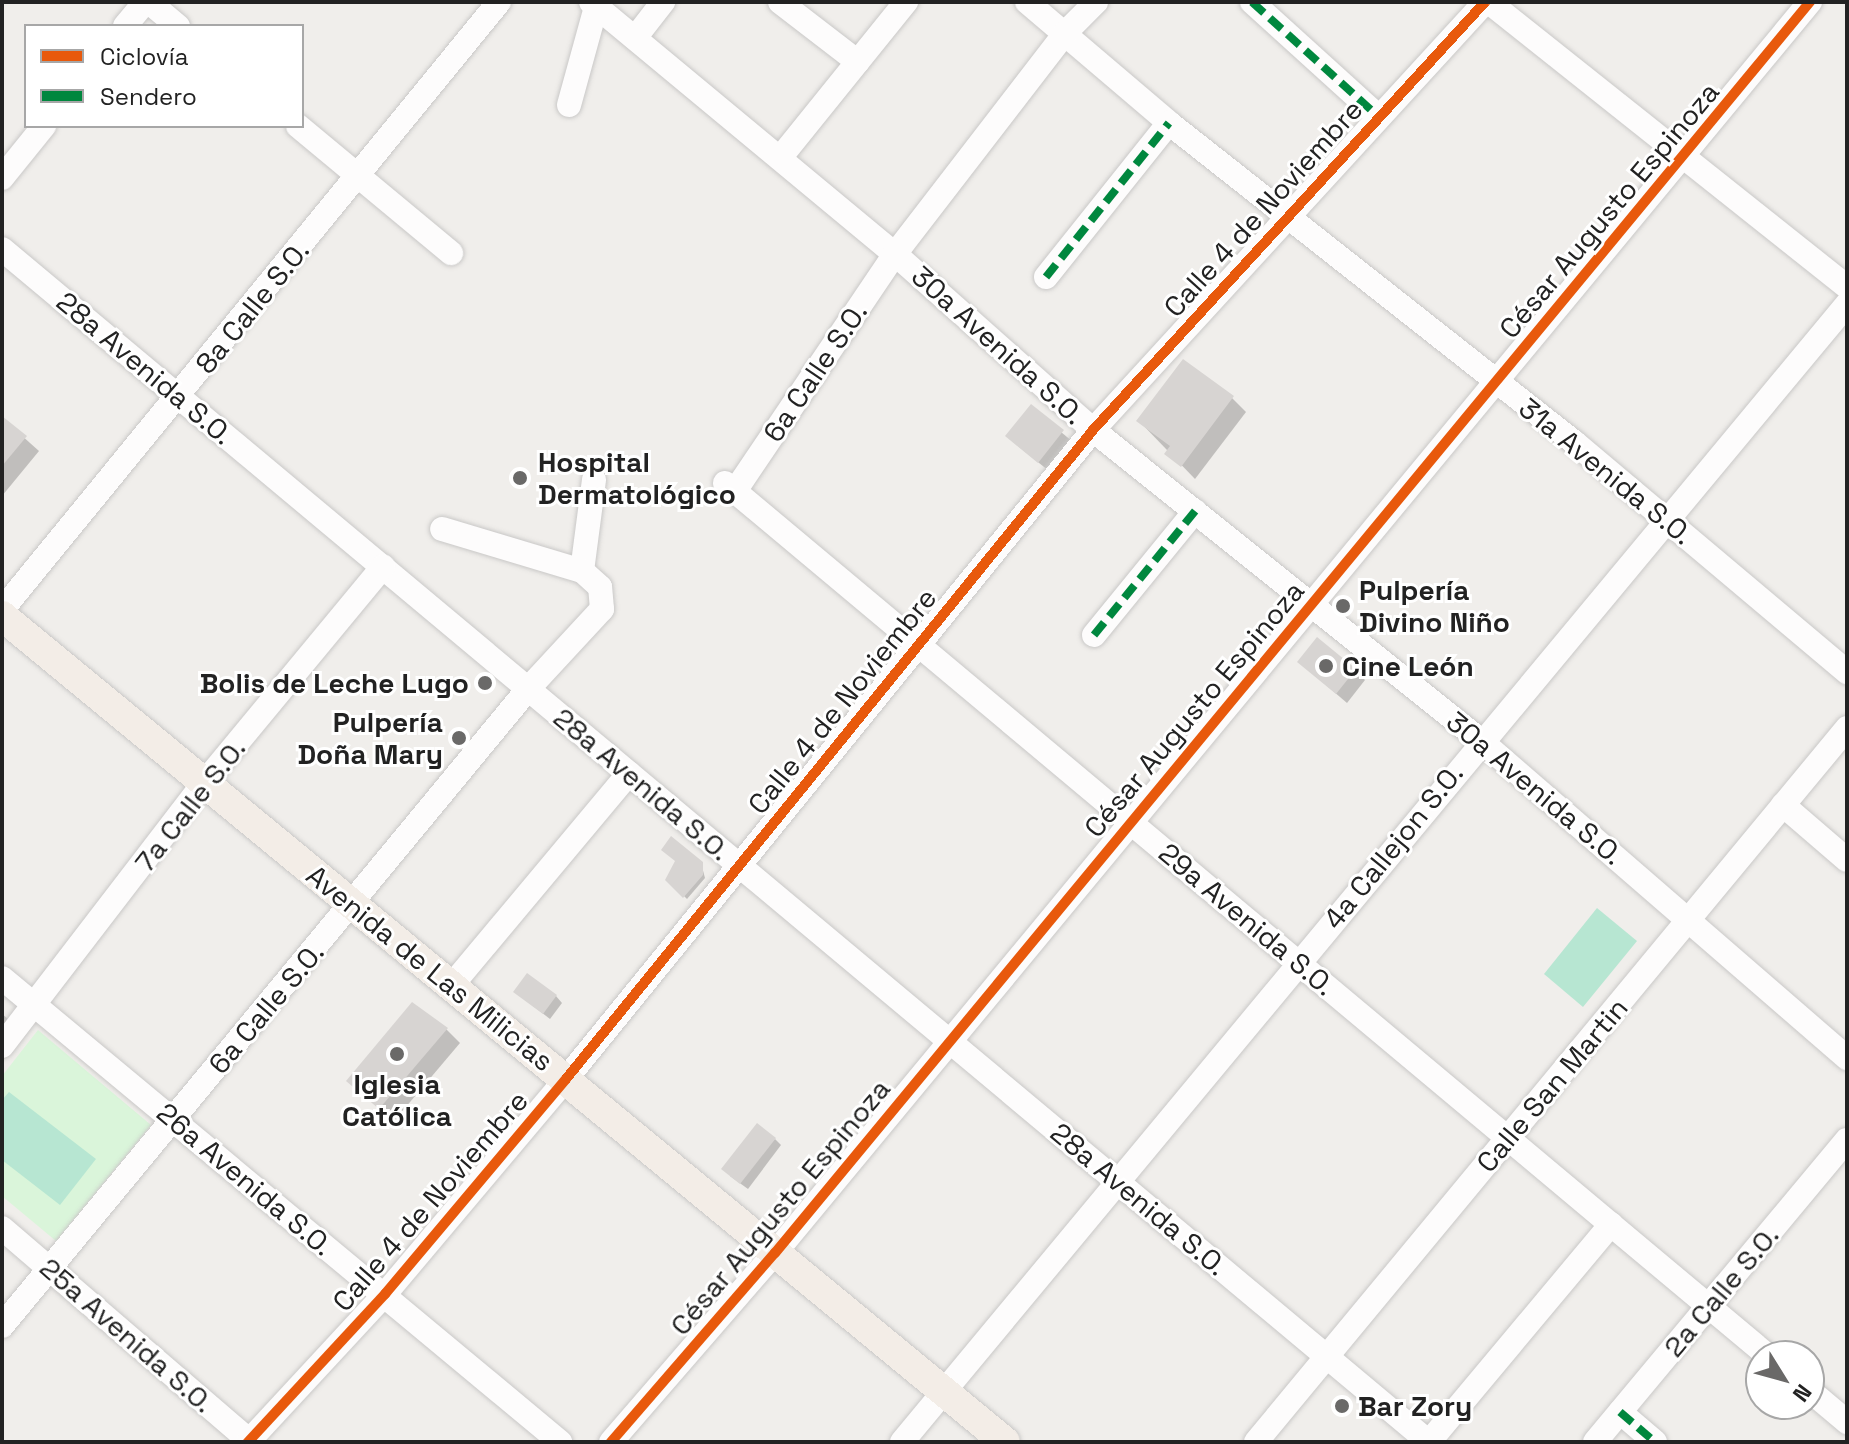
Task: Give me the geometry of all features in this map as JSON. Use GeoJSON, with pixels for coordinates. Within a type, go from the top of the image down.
{"type":"FeatureCollection","features":[{"type":"Feature","properties":{"kind":"main road","name":"Avenida de Las Milicias"},"geometry":{"type":"LineString","coordinates":[[2,616],[1005,1442]]}},
{"type":"Feature","properties":{"kind":"street"},"geometry":{"type":"LineString","coordinates":[[127,24],[147,2],[175,24]]}},
{"type":"Feature","properties":{"kind":"street","name":"8a Calle S.O."},"geometry":{"type":"LineString","coordinates":[[2,610],[178,396],[367,184],[499,2]]}},
{"type":"Feature","properties":{"kind":"street"},"geometry":{"type":"LineString","coordinates":[[635,38],[663,2]]}},
{"type":"Feature","properties":{"kind":"street"},"geometry":{"type":"LineString","coordinates":[[780,2],[858,62]]}},
{"type":"Feature","properties":{"kind":"street"},"geometry":{"type":"LineString","coordinates":[[780,158],[906,2]]}},
{"type":"Feature","properties":{"kind":"street","name":"31a Avenida S.O."},"geometry":{"type":"LineString","coordinates":[[1027,2],[1169,123],[1290,214],[1666,520],[1847,672]]}},
{"type":"Feature","properties":{"kind":"street","name":"6a Calle S.O."},"geometry":{"type":"LineString","coordinates":[[730,487],[895,254],[1065,33],[1096,2]]}},
{"type":"Feature","properties":{"kind":"street"},"geometry":{"type":"LineString","coordinates":[[1252,2],[1379,117]]}},
{"type":"Feature","properties":{"kind":"street"},"geometry":{"type":"LineString","coordinates":[[1487,2],[1847,287]]}},
{"type":"Feature","properties":{"kind":"street","name":"Calle 4 de Noviembre"},"geometry":{"type":"LineString","coordinates":[[250,1441],[385,1294],[566,1079],[1093,430],[1487,2]]}},
{"type":"Feature","properties":{"kind":"street","name":"César Augusto Espinoza"},"geometry":{"type":"LineString","coordinates":[[611,1442],[775,1253],[1312,603],[1685,160],[1810,2]]}},
{"type":"Feature","properties":{"kind":"street"},"geometry":{"type":"LineString","coordinates":[[569,105],[593,4]]}},
{"type":"Feature","properties":{"kind":"street","name":"30a Avenida S.O."},"geometry":{"type":"LineString","coordinates":[[593,4],[895,254],[1093,430],[1480,740],[1847,1058]]}},
{"type":"Feature","properties":{"kind":"street"},"geometry":{"type":"LineString","coordinates":[[1046,277],[1169,123]]}},
{"type":"Feature","properties":{"kind":"street"},"geometry":{"type":"LineString","coordinates":[[2,178],[42,128]]}},
{"type":"Feature","properties":{"kind":"street"},"geometry":{"type":"LineString","coordinates":[[300,128],[451,253]]}},
{"type":"Feature","properties":{"kind":"street","name":"28a Avenida S.O."},"geometry":{"type":"LineString","coordinates":[[2,249],[1429,1442]]}},
{"type":"Feature","properties":{"kind":"street","name":"4a Callejon S.O."},"geometry":{"type":"LineString","coordinates":[[902,1442],[1480,740],[1847,304]]}},
{"type":"Feature","properties":{"kind":"street"},"geometry":{"type":"LineString","coordinates":[[442,529],[582,571],[594,480]]}},
{"type":"Feature","properties":{"kind":"street","name":"29a Avenida S.O."},"geometry":{"type":"LineString","coordinates":[[730,487],[1749,1340]]}},
{"type":"Feature","properties":{"kind":"street"},"geometry":{"type":"LineString","coordinates":[[1094,635],[1195,511]]}},
{"type":"Feature","properties":{"kind":"street","name":"7a Calle S.O."},"geometry":{"type":"LineString","coordinates":[[2,1046],[204,783],[383,567]]}},
{"type":"Feature","properties":{"kind":"street","name":"6a Calle S.O."},"geometry":{"type":"LineString","coordinates":[[2,1326],[353,905],[528,689],[602,609],[600,587],[582,571]]}},
{"type":"Feature","properties":{"kind":"street","name":"Calle San Martin"},"geometry":{"type":"LineString","coordinates":[[1256,1442],[1847,728]]}},
{"type":"Feature","properties":{"kind":"street"},"geometry":{"type":"LineString","coordinates":[[452,985],[629,773]]}},
{"type":"Feature","properties":{"kind":"street"},"geometry":{"type":"LineString","coordinates":[[1783,805],[1847,860]]}},
{"type":"Feature","properties":{"kind":"street","name":"26a Avenida S.O."},"geometry":{"type":"LineString","coordinates":[[2,978],[560,1442]]}},
{"type":"Feature","properties":{"kind":"street","name":"2a Calle S.O."},"geometry":{"type":"LineString","coordinates":[[1595,1442],[1847,1140]]}},
{"type":"Feature","properties":{"kind":"street"},"geometry":{"type":"LineString","coordinates":[[1429,1442],[1611,1224]]}},
{"type":"Feature","properties":{"kind":"street","name":"25a Avenida S.O."},"geometry":{"type":"LineString","coordinates":[[2,1228],[250,1441]]}},
{"type":"Feature","properties":{"kind":"street"},"geometry":{"type":"LineString","coordinates":[[1825,1403],[1847,1422]]}},
{"type":"Feature","properties":{"kind":"street"},"geometry":{"type":"LineString","coordinates":[[1620,1412],[1655,1442]]}},
{"type":"Feature","properties":{"kind":"green space"},"geometry":{"type":"Polygon","coordinates":[[[1597,908],[1637,941],[1583,1007],[1544,974],[1597,908]]]}},
{"type":"Feature","properties":{"kind":"green space"},"geometry":{"type":"Polygon","coordinates":[[[38,1030],[151,1125],[56,1241],[2,1196],[2,1076],[38,1030]]]}},
{"type":"Feature","properties":{"kind":"green space"},"geometry":{"type":"Polygon","coordinates":[[[9,1092],[96,1159],[60,1205],[2,1160],[2,1100],[9,1092]]]}},
{"type":"Feature","properties":{"kind":"building"},"geometry":{"type":"Polygon","coordinates":[[[1183,359],[1234,396],[1181,467],[1164,454],[1170,446],[1136,421],[1183,359]]]}},
{"type":"Feature","properties":{"kind":"building"},"geometry":{"type":"Polygon","coordinates":[[[1031,404],[1064,430],[1038,463],[1005,436],[1031,404]]]}},
{"type":"Feature","properties":{"kind":"building"},"geometry":{"type":"Polygon","coordinates":[[[2,416],[27,436],[2,466],[2,416]]]}},
{"type":"Feature","properties":{"kind":"building","name":"Cine León"},"geometry":{"type":"Polygon","coordinates":[[[1317,637],[1356,669],[1336,694],[1297,662],[1317,637]]]}},
{"type":"Feature","properties":{"kind":"building"},"geometry":{"type":"Polygon","coordinates":[[[671,836],[703,862],[703,875],[683,898],[665,880],[675,861],[661,850],[671,836]]]}},
{"type":"Feature","properties":{"kind":"building"},"geometry":{"type":"Polygon","coordinates":[[[527,973],[557,995],[543,1014],[513,992],[527,973]]]}},
{"type":"Feature","properties":{"kind":"building","name":"Iglesia Católica"},"geometry":{"type":"Polygon","coordinates":[[[412,1002],[448,1028],[379,1109],[346,1081],[412,1002]]]}},
{"type":"Feature","properties":{"kind":"building"},"geometry":{"type":"Polygon","coordinates":[[[757,1123],[776,1138],[740,1184],[721,1169],[757,1123]]]}},
{"type":"Feature","properties":{"kind":"marked path"},"geometry":{"type":"LineString","coordinates":[[1252,2],[1379,117]]}},
{"type":"Feature","properties":{"kind":"marked path"},"geometry":{"type":"LineString","coordinates":[[1046,277],[1169,123]]}},
{"type":"Feature","properties":{"kind":"marked path"},"geometry":{"type":"LineString","coordinates":[[1094,635],[1195,511]]}},
{"type":"Feature","properties":{"kind":"marked path"},"geometry":{"type":"LineString","coordinates":[[1620,1412],[1655,1442]]}},
{"type":"Feature","properties":{"kind":"cycle path"},"geometry":{"type":"LineString","coordinates":[[248,1442],[385,1294],[566,1079],[1093,430],[1485,2]]}},
{"type":"Feature","properties":{"kind":"cycle path"},"geometry":{"type":"LineString","coordinates":[[611,1442],[775,1253],[1810,2]]}},
{"type":"Feature","properties":{"kind":"place","name":"Hospital Dermatológico"},"geometry":{"type":"Point","coordinates":[520,478]}},
{"type":"Feature","properties":{"kind":"place","name":"Pulpería Divino Niño"},"geometry":{"type":"Point","coordinates":[1343,606]}},
{"type":"Feature","properties":{"kind":"place","name":"Cine León"},"geometry":{"type":"Point","coordinates":[1326,666]}},
{"type":"Feature","properties":{"kind":"place","name":"Bolis de Leche Lugo"},"geometry":{"type":"Point","coordinates":[485,683]}},
{"type":"Feature","properties":{"kind":"place","name":"Pulpería Doña Mary"},"geometry":{"type":"Point","coordinates":[459,738]}},
{"type":"Feature","properties":{"kind":"place","name":"Iglesia Católica"},"geometry":{"type":"Point","coordinates":[397,1054]}},
{"type":"Feature","properties":{"kind":"place","name":"Bar Zory"},"geometry":{"type":"Point","coordinates":[1342,1406]}}]}
